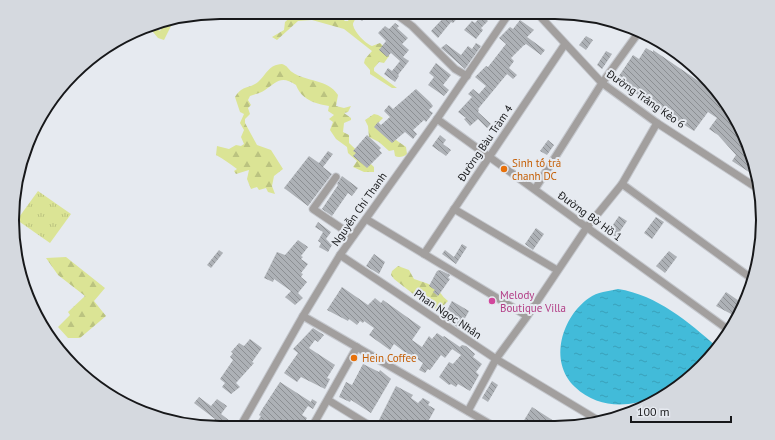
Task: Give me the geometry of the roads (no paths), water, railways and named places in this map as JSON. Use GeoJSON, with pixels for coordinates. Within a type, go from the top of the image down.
{"type":"FeatureCollection","features":[{"type":"Feature","properties":{"kind":"street"},"geometry":{"type":"LineString","coordinates":[[402,19],[412,26],[455,69],[467,76]]}},
{"type":"Feature","properties":{"kind":"street","name":"Nguyễn Chí Thanh"},"geometry":{"type":"LineString","coordinates":[[243,421],[303,316],[340,255],[437,120],[505,19]]}},
{"type":"Feature","properties":{"kind":"street","name":"Đường Trảng Kèo 6"},"geometry":{"type":"LineString","coordinates":[[542,19],[602,83],[657,123],[753,185]]}},
{"type":"Feature","properties":{"kind":"street"},"geometry":{"type":"LineString","coordinates":[[535,189],[602,83],[636,36]]}},
{"type":"Feature","properties":{"kind":"street","name":"Đường Bàu Tràm 4"},"geometry":{"type":"LineString","coordinates":[[424,254],[565,44]]}},
{"type":"Feature","properties":{"kind":"street","name":"Đường Bờ Hồ 1"},"geometry":{"type":"LineString","coordinates":[[437,120],[535,189],[725,327]]}},
{"type":"Feature","properties":{"kind":"street"},"geometry":{"type":"LineString","coordinates":[[468,411],[496,359],[587,227],[622,184],[657,123]]}},
{"type":"Feature","properties":{"kind":"street"},"geometry":{"type":"LineString","coordinates":[[336,177],[313,209],[353,236]]}},
{"type":"Feature","properties":{"kind":"street"},"geometry":{"type":"LineString","coordinates":[[622,184],[748,276]]}},
{"type":"Feature","properties":{"kind":"street"},"geometry":{"type":"LineString","coordinates":[[454,209],[558,270]]}},
{"type":"Feature","properties":{"kind":"street"},"geometry":{"type":"LineString","coordinates":[[366,219],[527,316]]}},
{"type":"Feature","properties":{"kind":"street","name":"Phan Ngọc Nhân"},"geometry":{"type":"LineString","coordinates":[[340,255],[496,359],[593,417]]}},
{"type":"Feature","properties":{"kind":"street"},"geometry":{"type":"LineString","coordinates":[[303,316],[485,421]]}},
{"type":"Feature","properties":{"kind":"street"},"geometry":{"type":"LineString","coordinates":[[316,421],[357,347]]}},
{"type":"Feature","properties":{"kind":"street"},"geometry":{"type":"LineString","coordinates":[[328,400],[362,421]]}},
{"type":"Feature","properties":{"kind":"water"},"geometry":{"type":"Polygon","coordinates":[[[618,289],[632,292],[659,303],[684,319],[713,343],[706,353],[688,371],[667,387],[640,402],[614,404],[603,403],[593,399],[575,387],[567,376],[562,365],[560,352],[566,328],[572,316],[589,298],[603,292],[618,289]]]}},
{"type":"Feature","properties":{"kind":"place","name":"Sinh tố trà chanh DC"},"geometry":{"type":"Point","coordinates":[504,169]}},
{"type":"Feature","properties":{"kind":"place","name":"Melody Boutique Villa"},"geometry":{"type":"Point","coordinates":[492,301]}},
{"type":"Feature","properties":{"kind":"place","name":"Hein Coffee"},"geometry":{"type":"Point","coordinates":[354,358]}}]}
